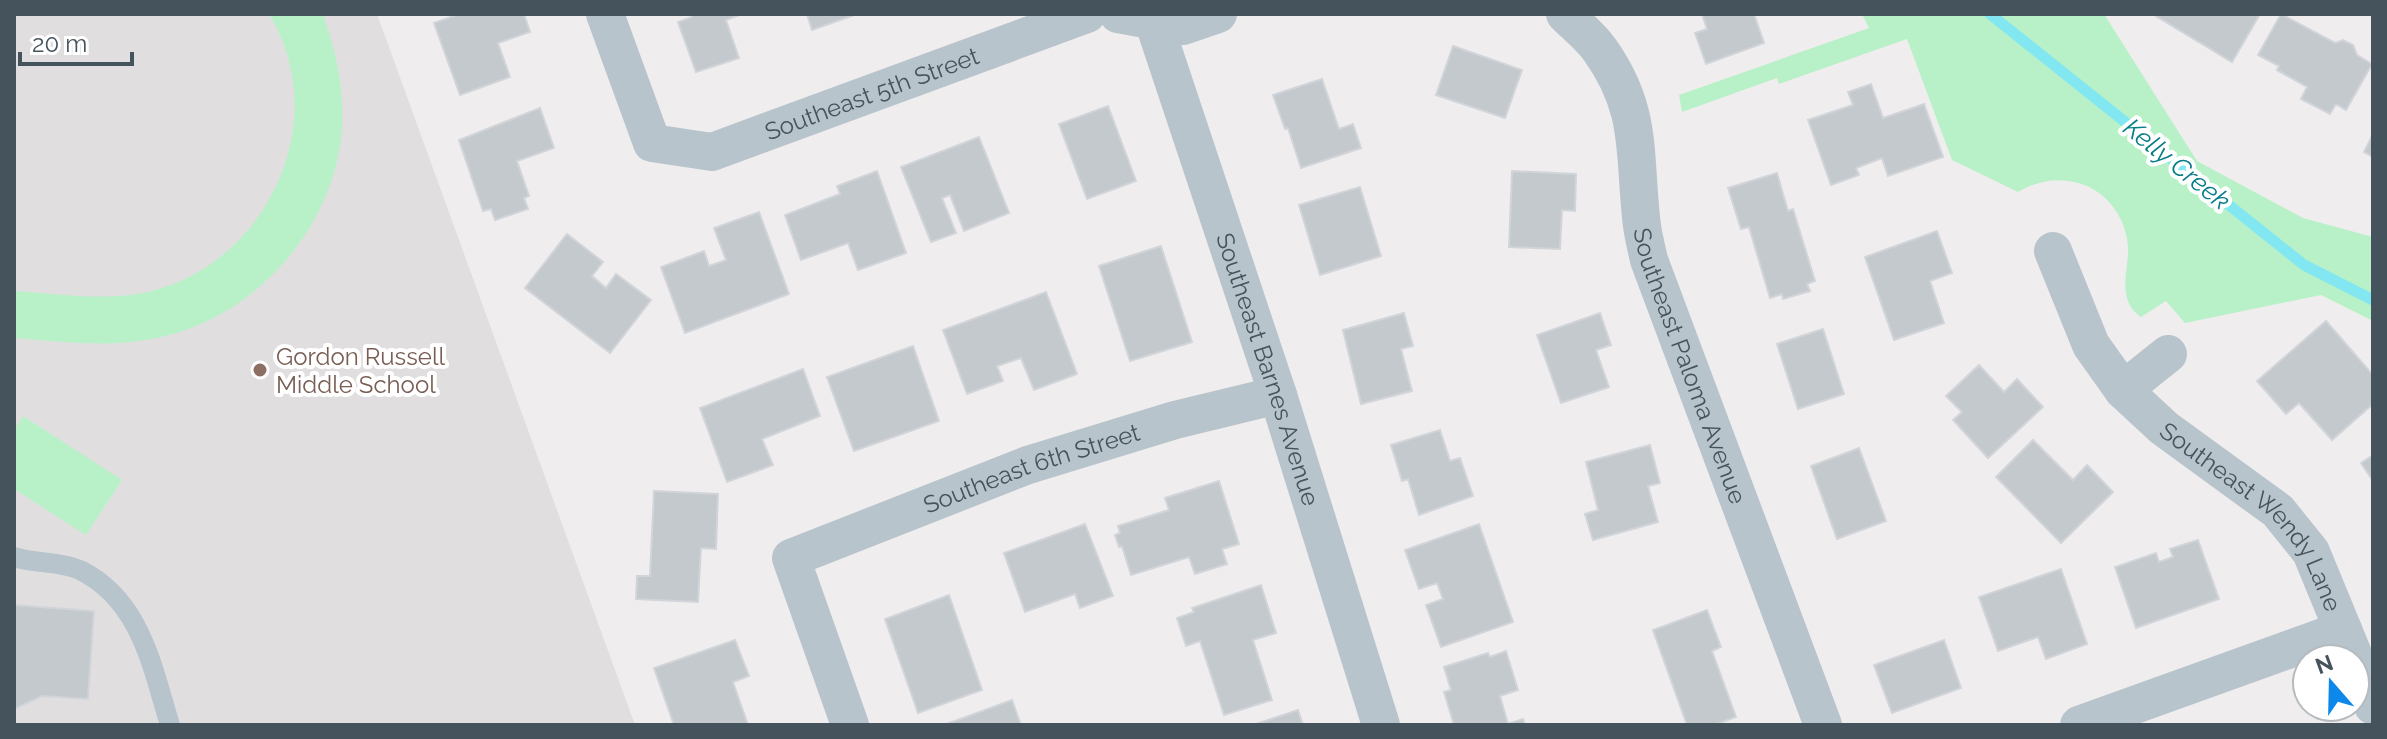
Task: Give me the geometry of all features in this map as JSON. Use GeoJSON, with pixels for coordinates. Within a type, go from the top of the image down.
{"type":"FeatureCollection","features":[{"type":"Feature","properties":{"kind":"street","name":"Southeast 5th Street"},"geometry":{"type":"LineString","coordinates":[[605,14],[652,143],[712,152],[1087,14]]}},
{"type":"Feature","properties":{"kind":"street"},"geometry":{"type":"LineString","coordinates":[[1140,16],[1183,26],[1218,14]]}},
{"type":"Feature","properties":{"kind":"street","name":"Southeast Paloma Avenue"},"geometry":{"type":"LineString","coordinates":[[1565,14],[1599,49],[1625,99],[1637,141],[1641,217],[1649,260],[1823,725]]}},
{"type":"Feature","properties":{"kind":"street","name":"Southeast Barnes Avenue"},"geometry":{"type":"LineString","coordinates":[[1140,16],[1278,395],[1381,725]]}},
{"type":"Feature","properties":{"kind":"street","name":"Southeast Wendy Lane"},"geometry":{"type":"LineString","coordinates":[[2053,251],[2091,345],[2123,390],[2164,428],[2278,511],[2311,552],[2348,643]]}},
{"type":"Feature","properties":{"kind":"street"},"geometry":{"type":"LineString","coordinates":[[2123,390],[2168,354]]}},
{"type":"Feature","properties":{"kind":"street","name":"Southeast 6th Street"},"geometry":{"type":"LineString","coordinates":[[850,725],[791,558],[1028,465],[1175,420],[1278,395]]}},
{"type":"Feature","properties":{"kind":"street"},"geometry":{"type":"LineString","coordinates":[[2079,725],[2291,667]]}},
{"type":"Feature","properties":{"kind":"lane"},"geometry":{"type":"LineString","coordinates":[[14,557],[31,563],[57,564],[79,570],[108,589],[141,633],[170,725]]}},
{"type":"Feature","properties":{"kind":"shaded area","name":"Gordon Russell Middle School"},"geometry":{"type":"Polygon","coordinates":[[[14,14],[377,14],[635,725],[14,725],[14,14]]]}},
{"type":"Feature","properties":{"kind":"green space"},"geometry":{"type":"Polygon","coordinates":[[[269,14],[323,14],[335,55],[342,98],[337,163],[325,197],[308,230],[286,260],[261,286],[231,308],[199,325],[165,336],[109,343],[14,338],[14,291],[106,297],[159,289],[199,272],[233,246],[260,214],[280,177],[292,137],[294,96],[287,54],[269,14]]]}},
{"type":"Feature","properties":{"kind":"green space"},"geometry":{"type":"Polygon","coordinates":[[[1862,14],[2104,14],[2197,161],[2303,218],[2373,237],[2373,321],[2321,295],[2185,323],[2166,301],[2141,317],[2127,297],[2128,243],[2125,231],[2108,201],[2089,187],[2062,180],[2032,185],[2018,192],[1952,160],[1907,39],[1779,84],[1777,78],[1682,112],[1679,95],[1869,28],[1862,14]]]}},
{"type":"Feature","properties":{"kind":"green space"},"geometry":{"type":"Polygon","coordinates":[[[23,416],[122,480],[86,535],[14,489],[14,430],[23,416]]]}},
{"type":"Feature","properties":{"kind":"building"},"geometry":{"type":"Polygon","coordinates":[[[459,14],[524,14],[530,32],[498,43],[510,77],[460,95],[434,23],[459,14]]]}},
{"type":"Feature","properties":{"kind":"building"},"geometry":{"type":"Polygon","coordinates":[[[691,14],[742,14],[726,20],[739,58],[696,72],[678,22],[692,17],[691,14]]]}},
{"type":"Feature","properties":{"kind":"building"},"geometry":{"type":"Polygon","coordinates":[[[807,14],[857,14],[812,30],[807,14]]]}},
{"type":"Feature","properties":{"kind":"building"},"geometry":{"type":"Polygon","coordinates":[[[1702,14],[1754,14],[1764,43],[1706,64],[1695,33],[1707,29],[1702,14]]]}},
{"type":"Feature","properties":{"kind":"building"},"geometry":{"type":"Polygon","coordinates":[[[2157,14],[2260,14],[2232,62],[2157,14]]]}},
{"type":"Feature","properties":{"kind":"building"},"geometry":{"type":"Polygon","coordinates":[[[2281,14],[2335,43],[2343,40],[2353,45],[2357,55],[2372,64],[2346,110],[2336,104],[2330,114],[2301,99],[2307,87],[2258,55],[2281,14]]]}},
{"type":"Feature","properties":{"kind":"building"},"geometry":{"type":"Polygon","coordinates":[[[1453,46],[1522,70],[1505,118],[1436,95],[1453,46]]]}},
{"type":"Feature","properties":{"kind":"building"},"geometry":{"type":"Polygon","coordinates":[[[1322,79],[1339,129],[1353,124],[1361,148],[1301,168],[1273,95],[1322,79]]]}},
{"type":"Feature","properties":{"kind":"building"},"geometry":{"type":"Polygon","coordinates":[[[1871,84],[1883,118],[1924,104],[1943,157],[1888,176],[1882,158],[1856,168],[1859,175],[1831,185],[1808,120],[1853,105],[1848,92],[1871,84]]]}},
{"type":"Feature","properties":{"kind":"building"},"geometry":{"type":"Polygon","coordinates":[[[1108,106],[1136,181],[1087,199],[1059,124],[1108,106]]]}},
{"type":"Feature","properties":{"kind":"building"},"geometry":{"type":"Polygon","coordinates":[[[540,108],[554,148],[517,161],[529,196],[524,198],[528,209],[495,220],[491,209],[483,211],[459,140],[540,108]]]}},
{"type":"Feature","properties":{"kind":"building"},"geometry":{"type":"Polygon","coordinates":[[[2373,134],[2373,157],[2364,152],[2373,134]]]}},
{"type":"Feature","properties":{"kind":"building"},"geometry":{"type":"Polygon","coordinates":[[[979,137],[1009,213],[964,231],[950,195],[942,198],[956,233],[931,242],[901,167],[979,137]]]}},
{"type":"Feature","properties":{"kind":"building"},"geometry":{"type":"Polygon","coordinates":[[[877,171],[906,253],[858,270],[848,243],[801,260],[785,215],[840,194],[837,186],[877,171]]]}},
{"type":"Feature","properties":{"kind":"building"},"geometry":{"type":"Polygon","coordinates":[[[1512,171],[1576,174],[1575,211],[1562,210],[1560,249],[1509,247],[1512,171]]]}},
{"type":"Feature","properties":{"kind":"building"},"geometry":{"type":"Polygon","coordinates":[[[1777,173],[1788,211],[1793,209],[1815,281],[1807,284],[1810,291],[1783,299],[1782,294],[1770,298],[1749,227],[1741,229],[1728,188],[1777,173]]]}},
{"type":"Feature","properties":{"kind":"building"},"geometry":{"type":"Polygon","coordinates":[[[1360,187],[1381,256],[1320,275],[1299,205],[1360,187]]]}},
{"type":"Feature","properties":{"kind":"building"},"geometry":{"type":"Polygon","coordinates":[[[759,212],[789,294],[685,333],[661,267],[704,251],[709,266],[726,260],[714,228],[759,212]]]}},
{"type":"Feature","properties":{"kind":"building"},"geometry":{"type":"Polygon","coordinates":[[[1937,231],[1952,273],[1930,281],[1944,323],[1894,340],[1865,257],[1937,231]]]}},
{"type":"Feature","properties":{"kind":"building"},"geometry":{"type":"Polygon","coordinates":[[[567,234],[603,262],[592,276],[606,288],[616,274],[651,300],[610,353],[525,288],[567,234]]]}},
{"type":"Feature","properties":{"kind":"building"},"geometry":{"type":"Polygon","coordinates":[[[1161,246],[1192,342],[1130,361],[1099,266],[1161,246]]]}},
{"type":"Feature","properties":{"kind":"building"},"geometry":{"type":"Polygon","coordinates":[[[1046,292],[1077,374],[1034,390],[1021,358],[997,366],[1003,381],[967,394],[943,330],[1046,292]]]}},
{"type":"Feature","properties":{"kind":"building"},"geometry":{"type":"Polygon","coordinates":[[[1404,313],[1413,346],[1401,349],[1412,391],[1361,404],[1343,330],[1404,313]]]}},
{"type":"Feature","properties":{"kind":"building"},"geometry":{"type":"Polygon","coordinates":[[[1600,313],[1611,345],[1596,350],[1609,387],[1561,403],[1537,335],[1600,313]]]}},
{"type":"Feature","properties":{"kind":"building"},"geometry":{"type":"Polygon","coordinates":[[[2326,321],[2373,375],[2373,404],[2332,440],[2299,403],[2286,414],[2257,381],[2326,321]]]}},
{"type":"Feature","properties":{"kind":"building"},"geometry":{"type":"Polygon","coordinates":[[[1823,329],[1844,394],[1798,409],[1777,344],[1823,329]]]}},
{"type":"Feature","properties":{"kind":"building"},"geometry":{"type":"Polygon","coordinates":[[[913,346],[939,421],[854,451],[827,377],[913,346]]]}},
{"type":"Feature","properties":{"kind":"building"},"geometry":{"type":"Polygon","coordinates":[[[1979,365],[2004,392],[2017,379],[2043,407],[1988,458],[1953,420],[1962,412],[1946,396],[1979,365]]]}},
{"type":"Feature","properties":{"kind":"building"},"geometry":{"type":"Polygon","coordinates":[[[803,369],[820,416],[762,439],[773,465],[727,482],[700,408],[803,369]]]}},
{"type":"Feature","properties":{"kind":"building"},"geometry":{"type":"Polygon","coordinates":[[[1440,430],[1450,461],[1460,458],[1473,496],[1419,515],[1408,479],[1402,481],[1391,445],[1440,430]]]}},
{"type":"Feature","properties":{"kind":"building"},"geometry":{"type":"Polygon","coordinates":[[[2033,440],[2073,480],[2087,465],[2113,492],[2061,543],[1996,477],[2033,440]]]}},
{"type":"Feature","properties":{"kind":"building"},"geometry":{"type":"Polygon","coordinates":[[[1650,445],[1660,483],[1648,486],[1658,522],[1593,540],[1585,514],[1598,510],[1586,462],[1650,445]]]}},
{"type":"Feature","properties":{"kind":"building"},"geometry":{"type":"Polygon","coordinates":[[[1859,448],[1886,521],[1837,539],[1811,466],[1859,448]]]}},
{"type":"Feature","properties":{"kind":"building"},"geometry":{"type":"Polygon","coordinates":[[[2373,455],[2373,481],[2361,463],[2373,455]]]}},
{"type":"Feature","properties":{"kind":"building"},"geometry":{"type":"Polygon","coordinates":[[[1219,481],[1239,544],[1222,549],[1227,564],[1195,574],[1189,557],[1131,575],[1122,546],[1119,547],[1115,535],[1120,533],[1118,526],[1169,510],[1165,498],[1219,481]]]}},
{"type":"Feature","properties":{"kind":"building"},"geometry":{"type":"Polygon","coordinates":[[[654,491],[718,494],[716,549],[701,548],[698,602],[636,599],[637,576],[650,576],[654,491]]]}},
{"type":"Feature","properties":{"kind":"building"},"geometry":{"type":"Polygon","coordinates":[[[1085,524],[1113,596],[1080,608],[1075,594],[1025,612],[1004,553],[1085,524]]]}},
{"type":"Feature","properties":{"kind":"building"},"geometry":{"type":"Polygon","coordinates":[[[1479,524],[1513,622],[1441,647],[1426,605],[1443,599],[1437,583],[1419,589],[1405,550],[1479,524]]]}},
{"type":"Feature","properties":{"kind":"building"},"geometry":{"type":"Polygon","coordinates":[[[2198,540],[2219,599],[2136,628],[2115,567],[2156,553],[2159,562],[2173,557],[2170,549],[2198,540]]]}},
{"type":"Feature","properties":{"kind":"building"},"geometry":{"type":"Polygon","coordinates":[[[2061,569],[2087,644],[2046,659],[2038,637],[1998,651],[1979,597],[2061,569]]]}},
{"type":"Feature","properties":{"kind":"building"},"geometry":{"type":"Polygon","coordinates":[[[1261,585],[1276,633],[1253,640],[1272,700],[1224,715],[1200,641],[1186,646],[1177,618],[1194,612],[1192,608],[1261,585]]]}},
{"type":"Feature","properties":{"kind":"building"},"geometry":{"type":"Polygon","coordinates":[[[949,595],[982,690],[918,713],[885,619],[949,595]]]}},
{"type":"Feature","properties":{"kind":"building"},"geometry":{"type":"Polygon","coordinates":[[[14,605],[94,611],[88,699],[42,696],[14,709],[14,605]]]}},
{"type":"Feature","properties":{"kind":"building"},"geometry":{"type":"Polygon","coordinates":[[[1707,610],[1721,647],[1712,651],[1736,717],[1714,725],[1687,725],[1653,630],[1707,610]]]}},
{"type":"Feature","properties":{"kind":"building"},"geometry":{"type":"Polygon","coordinates":[[[735,640],[749,676],[733,682],[748,725],[674,725],[654,668],[735,640]]]}},
{"type":"Feature","properties":{"kind":"building"},"geometry":{"type":"Polygon","coordinates":[[[1944,640],[1961,688],[1892,713],[1874,665],[1944,640]]]}},
{"type":"Feature","properties":{"kind":"building"},"geometry":{"type":"Polygon","coordinates":[[[1506,651],[1518,690],[1500,696],[1508,724],[1523,719],[1525,725],[1454,725],[1444,692],[1451,690],[1444,667],[1488,653],[1490,657],[1506,651]]]}},
{"type":"Feature","properties":{"kind":"building"},"geometry":{"type":"Polygon","coordinates":[[[1012,700],[1021,725],[944,725],[1012,700]]]}},
{"type":"Feature","properties":{"kind":"building"},"geometry":{"type":"Polygon","coordinates":[[[1298,710],[1303,725],[1253,725],[1298,710]]]}},
{"type":"Feature","properties":{"kind":"waterway","name":"Kelly Creek"},"geometry":{"type":"LineString","coordinates":[[1990,14],[2304,265],[2373,300]]}},
{"type":"Feature","properties":{"kind":"place","name":"Gordon Russell Middle School"},"geometry":{"type":"Point","coordinates":[260,370]}}]}
